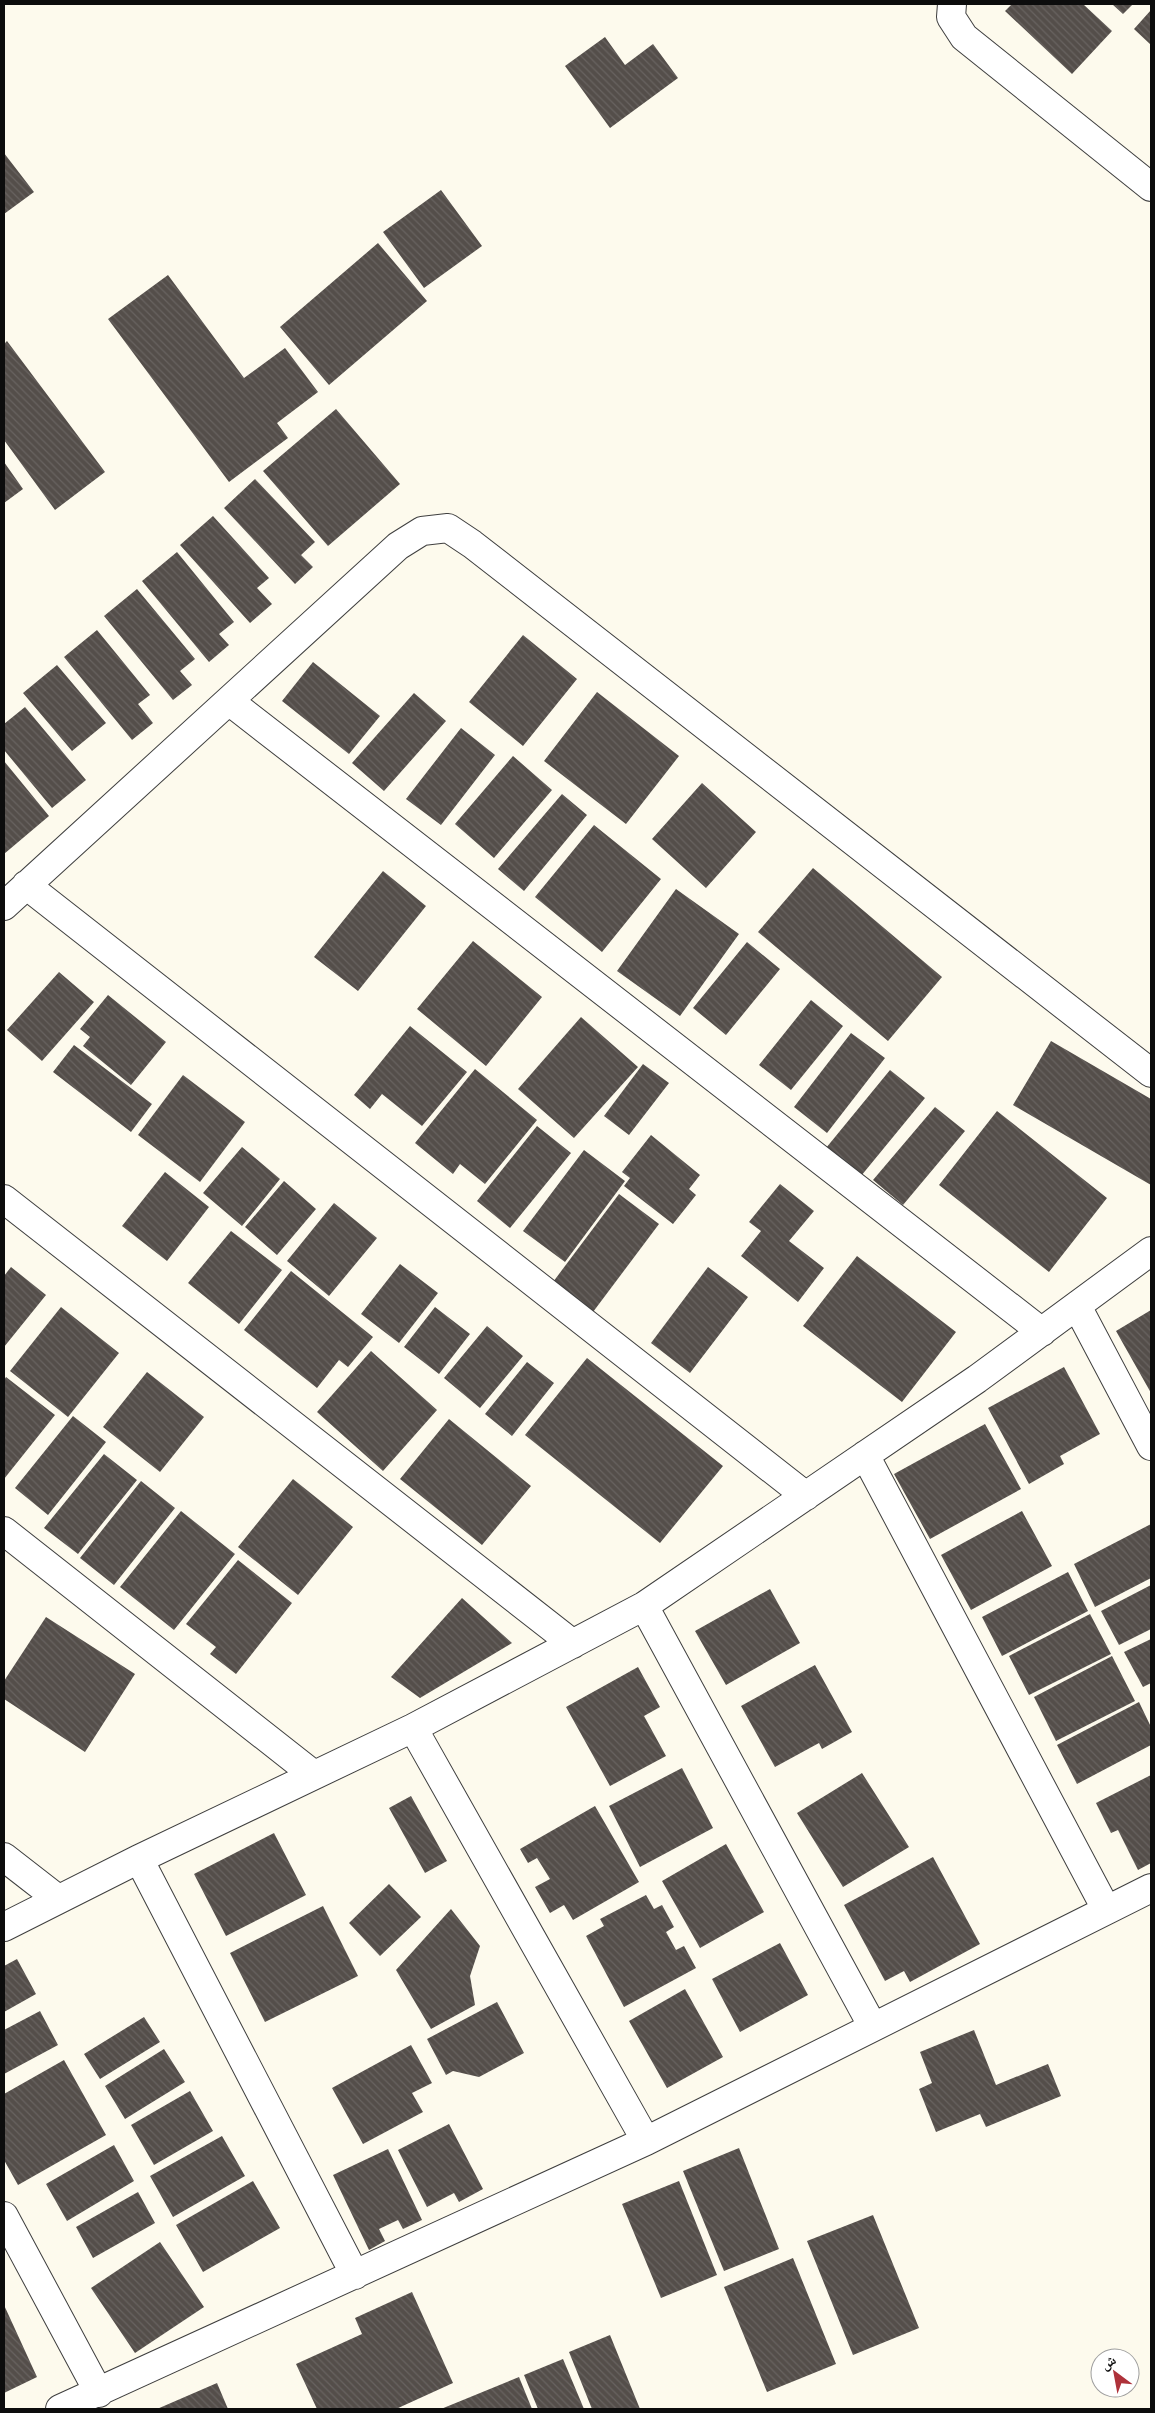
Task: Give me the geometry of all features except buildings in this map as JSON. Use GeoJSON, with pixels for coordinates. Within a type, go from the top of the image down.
{"type":"FeatureCollection","features":[{"type":"Feature","properties":{"kind":"street"},"geometry":{"type":"LineString","coordinates":[[952,4],[951,17],[964,37],[1151,188]]}},
{"type":"Feature","properties":{"kind":"street"},"geometry":{"type":"LineString","coordinates":[[4,906],[398,546],[422,531],[448,528],[487,556],[1151,1073]]}},
{"type":"Feature","properties":{"kind":"street"},"geometry":{"type":"LineString","coordinates":[[229,701],[1042,1332]]}},
{"type":"Feature","properties":{"kind":"street"},"geometry":{"type":"LineString","coordinates":[[26,885],[806,1496]]}},
{"type":"Feature","properties":{"kind":"street"},"geometry":{"type":"LineString","coordinates":[[4,1199],[573,1644]]}},
{"type":"Feature","properties":{"kind":"street"},"geometry":{"type":"LineString","coordinates":[[4,1927],[138,1859],[413,1728],[644,1606],[1042,1332],[1151,1251]]}},
{"type":"Feature","properties":{"kind":"street"},"geometry":{"type":"LineString","coordinates":[[1077,1306],[1151,1446]]}},
{"type":"Feature","properties":{"kind":"street"},"geometry":{"type":"LineString","coordinates":[[865,1455],[1106,1909]]}},
{"type":"Feature","properties":{"kind":"street"},"geometry":{"type":"LineString","coordinates":[[4,1532],[314,1775]]}},
{"type":"Feature","properties":{"kind":"street"},"geometry":{"type":"LineString","coordinates":[[644,1606],[873,2027]]}},
{"type":"Feature","properties":{"kind":"street"},"geometry":{"type":"LineString","coordinates":[[413,1728],[646,2141]]}},
{"type":"Feature","properties":{"kind":"street"},"geometry":{"type":"LineString","coordinates":[[4,1857],[58,1900]]}},
{"type":"Feature","properties":{"kind":"street"},"geometry":{"type":"LineString","coordinates":[[138,1859],[355,2275]]}},
{"type":"Feature","properties":{"kind":"street"},"geometry":{"type":"LineString","coordinates":[[60,2409],[99,2393],[646,2141],[1151,1888]]}},
{"type":"Feature","properties":{"kind":"street"},"geometry":{"type":"LineString","coordinates":[[4,2216],[99,2393]]}}]}
